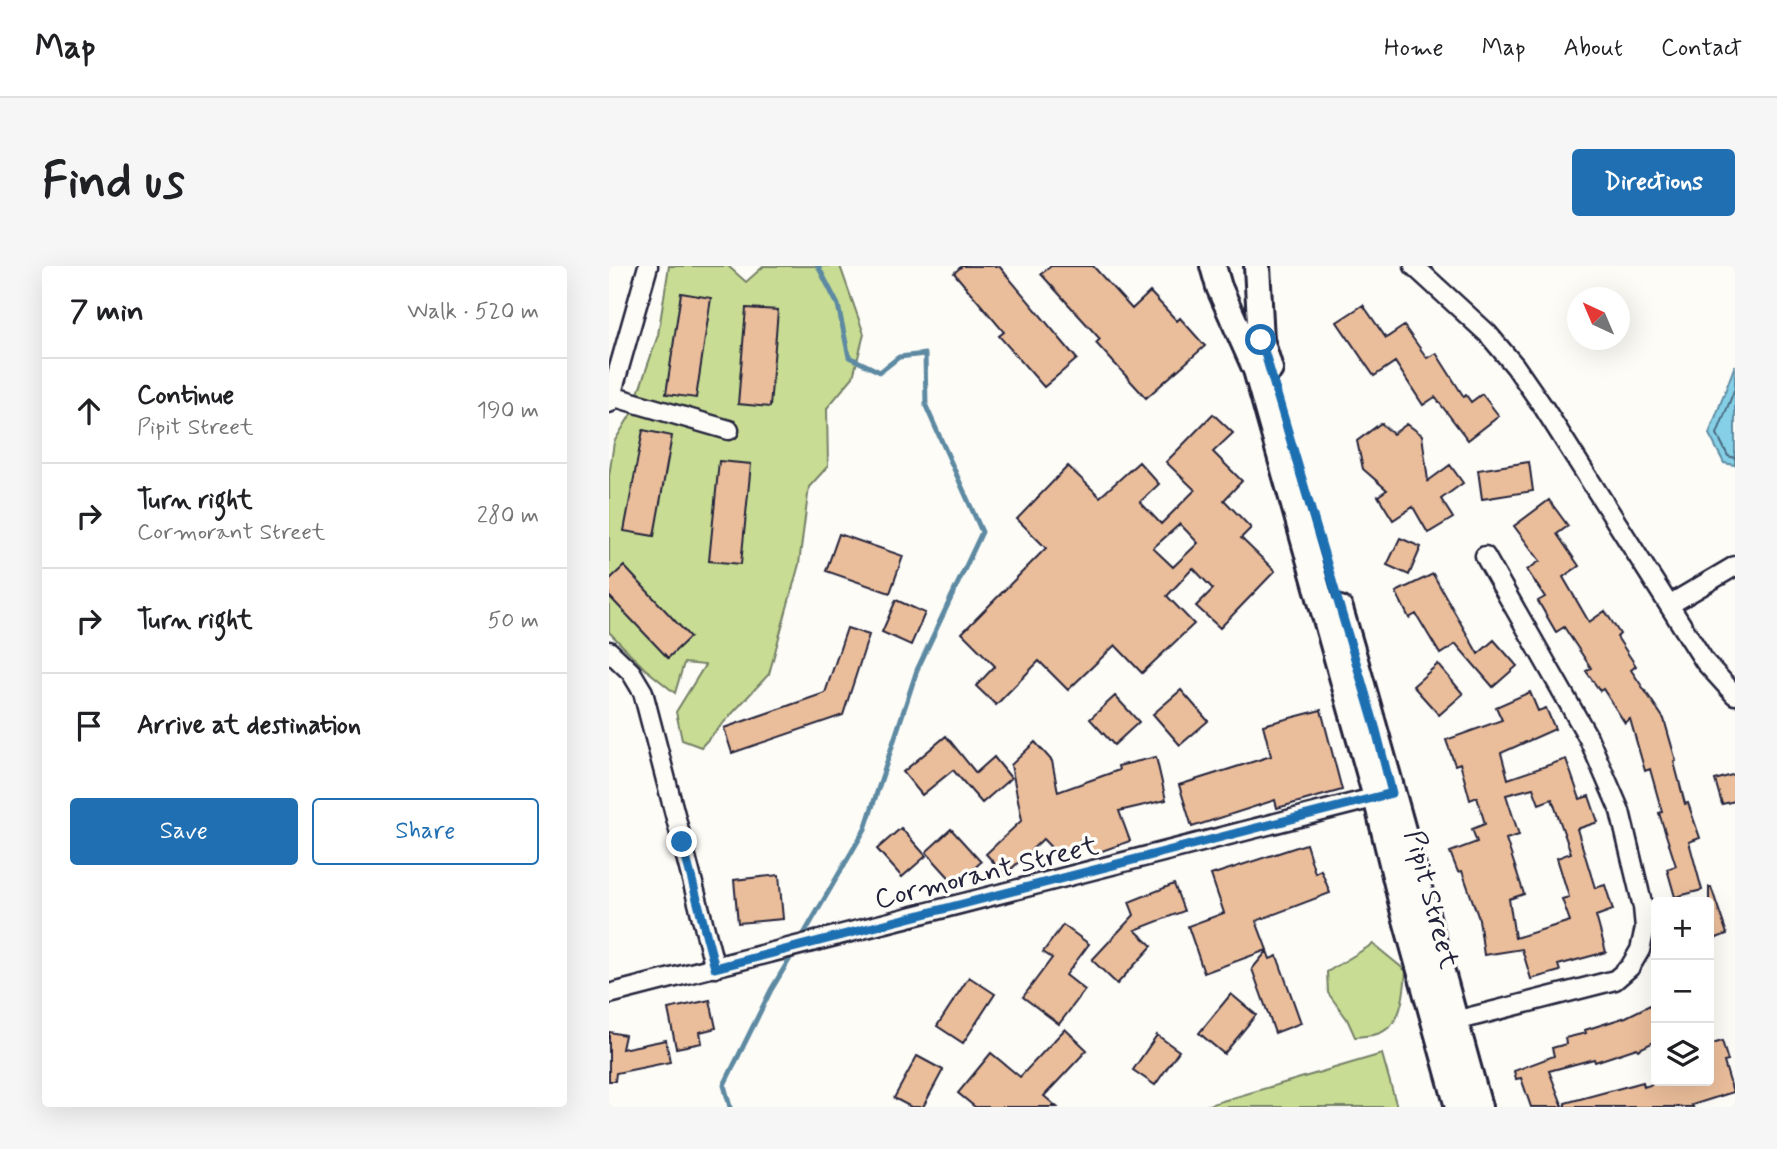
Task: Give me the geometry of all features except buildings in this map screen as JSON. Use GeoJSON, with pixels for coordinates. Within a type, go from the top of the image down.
{"type":"FeatureCollection","features":[{"type":"Feature","properties":{"kind":"main road","name":"Pipit Street"},"geometry":{"type":"LineString","coordinates":[[1213,266],[1219,287],[1256,370],[1479,1107]]}},
{"type":"Feature","properties":{"kind":"main road","name":"Pipit Street"},"geometry":{"type":"LineString","coordinates":[[1257,266],[1261,340],[1376,730],[1403,909],[1458,1107]]}},
{"type":"Feature","properties":{"kind":"street"},"geometry":{"type":"LineString","coordinates":[[648,266],[610,399],[729,430]]}},
{"type":"Feature","properties":{"kind":"street"},"geometry":{"type":"LineString","coordinates":[[1414,266],[1489,334],[1515,366],[1705,662],[1735,695]]}},
{"type":"Feature","properties":{"kind":"street"},"geometry":{"type":"LineString","coordinates":[[1455,1021],[1615,980],[1630,967],[1640,950],[1646,928],[1621,811],[1588,737],[1485,556]]}},
{"type":"Feature","properties":{"kind":"street"},"geometry":{"type":"LineString","coordinates":[[1669,605],[1735,566]]}},
{"type":"Feature","properties":{"kind":"street"},"geometry":{"type":"LineString","coordinates":[[609,651],[631,672],[643,692],[715,968]]}},
{"type":"Feature","properties":{"kind":"street","name":"Cormorant Street"},"geometry":{"type":"LineString","coordinates":[[609,994],[1384,795]]}},
{"type":"Feature","properties":{"kind":"green space"},"geometry":{"type":"Polygon","coordinates":[[[669,266],[728,266],[746,282],[764,266],[840,266],[864,334],[853,377],[827,408],[828,466],[809,487],[799,564],[769,674],[701,747],[682,740],[676,712],[705,665],[684,663],[675,693],[644,668],[609,632],[609,476],[614,442],[631,414],[658,335],[669,266]]]}},
{"type":"Feature","properties":{"kind":"green space"},"geometry":{"type":"Polygon","coordinates":[[[1373,944],[1406,971],[1403,998],[1397,1016],[1386,1030],[1374,1035],[1355,1037],[1347,1019],[1328,993],[1327,972],[1373,944]]]}},
{"type":"Feature","properties":{"kind":"green space"},"geometry":{"type":"Polygon","coordinates":[[[1382,1054],[1397,1107],[1202,1107],[1382,1054]]]}},
{"type":"Feature","properties":{"kind":"water"},"geometry":{"type":"Polygon","coordinates":[[[1735,365],[1735,465],[1724,463],[1709,434],[1735,365]]]}},
{"type":"Feature","properties":{"kind":"waterway"},"geometry":{"type":"LineString","coordinates":[[801,939],[865,829],[917,670],[982,532],[926,406],[925,354],[899,357],[880,372],[849,357],[838,305],[818,266]]}},
{"type":"Feature","properties":{"kind":"waterway"},"geometry":{"type":"LineString","coordinates":[[730,1107],[724,1085],[771,990],[795,950]]}},
{"type":"Feature","properties":{"kind":"route"},"geometry":{"type":"LineString","coordinates":[[682,842],[715,968],[1392,793],[1376,730],[1261,340]]}}]}
